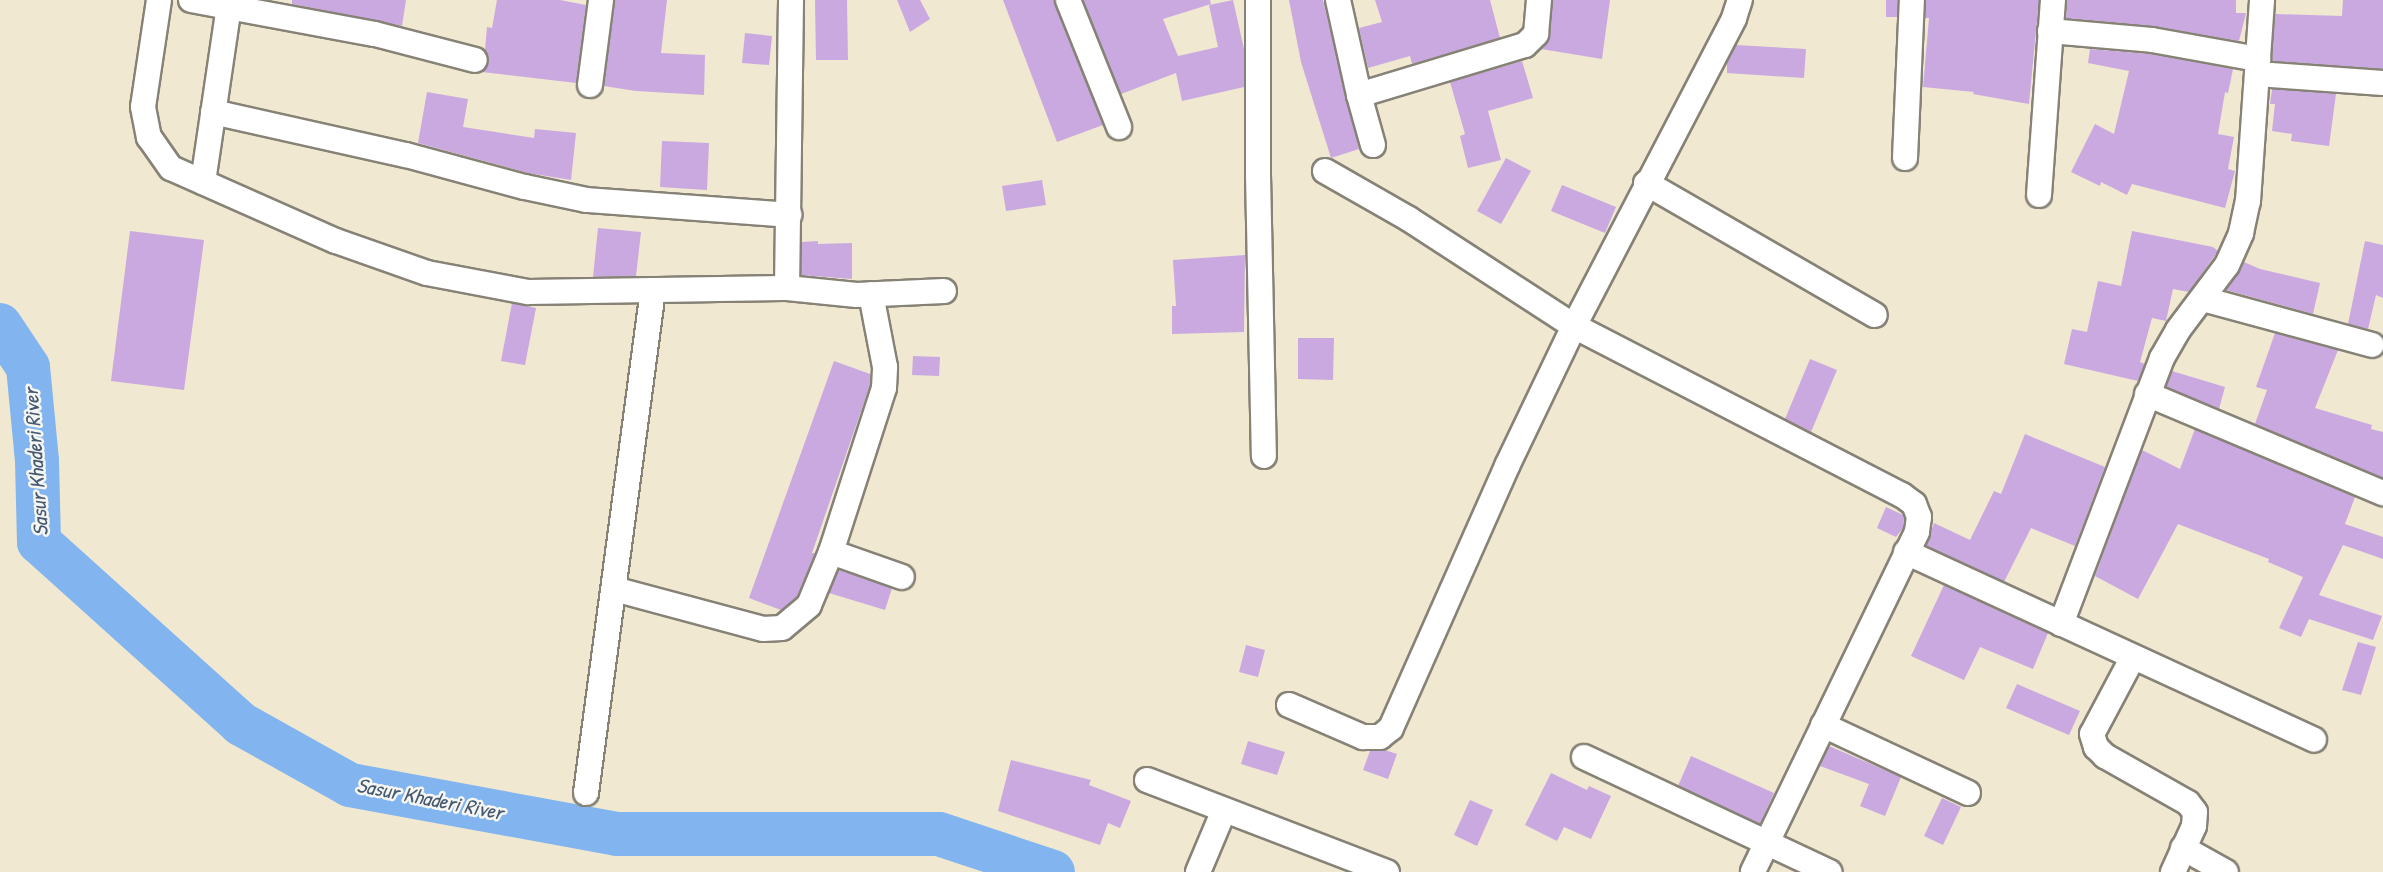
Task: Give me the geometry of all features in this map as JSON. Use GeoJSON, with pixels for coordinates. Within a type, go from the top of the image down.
{"type":"FeatureCollection","features":[{"type":"Feature","properties":{"kind":"street"},"geometry":{"type":"LineString","coordinates":[[159,0],[143,107],[149,137],[171,168],[336,241],[427,273],[528,292],[787,288],[828,294],[944,291]]}},
{"type":"Feature","properties":{"kind":"street"},"geometry":{"type":"LineString","coordinates":[[191,0],[375,34],[475,60]]}},
{"type":"Feature","properties":{"kind":"street"},"geometry":{"type":"LineString","coordinates":[[590,85],[601,0]]}},
{"type":"Feature","properties":{"kind":"street"},"geometry":{"type":"LineString","coordinates":[[787,288],[791,0]]}},
{"type":"Feature","properties":{"kind":"street"},"geometry":{"type":"LineString","coordinates":[[1068,0],[1119,127]]}},
{"type":"Feature","properties":{"kind":"street"},"geometry":{"type":"LineString","coordinates":[[1258,0],[1258,175],[1264,456]]}},
{"type":"Feature","properties":{"kind":"street"},"geometry":{"type":"LineString","coordinates":[[1338,0],[1359,95],[1373,144]]}},
{"type":"Feature","properties":{"kind":"street"},"geometry":{"type":"LineString","coordinates":[[1359,95],[1525,45],[1536,34],[1539,0]]}},
{"type":"Feature","properties":{"kind":"street"},"geometry":{"type":"LineString","coordinates":[[1289,705],[1363,737],[1380,737],[1391,728],[1507,466],[1574,326],[1646,183],[1734,18],[1740,0]]}},
{"type":"Feature","properties":{"kind":"street"},"geometry":{"type":"LineString","coordinates":[[1905,158],[1912,0]]}},
{"type":"Feature","properties":{"kind":"street"},"geometry":{"type":"LineString","coordinates":[[2039,195],[2053,0]]}},
{"type":"Feature","properties":{"kind":"street"},"geometry":{"type":"LineString","coordinates":[[2061,624],[2162,358],[2178,330],[2227,265],[2241,233],[2248,201],[2262,0]]}},
{"type":"Feature","properties":{"kind":"street"},"geometry":{"type":"LineString","coordinates":[[202,182],[229,6]]}},
{"type":"Feature","properties":{"kind":"street"},"geometry":{"type":"LineString","coordinates":[[2050,31],[2152,40],[2257,67],[2383,83]]}},
{"type":"Feature","properties":{"kind":"street"},"geometry":{"type":"LineString","coordinates":[[213,112],[406,155],[525,187],[586,200],[789,215]]}},
{"type":"Feature","properties":{"kind":"street"},"geometry":{"type":"LineString","coordinates":[[1325,171],[1409,219],[1574,326],[1902,495],[1914,504],[1919,517],[1917,532],[1753,872]]}},
{"type":"Feature","properties":{"kind":"street"},"geometry":{"type":"LineString","coordinates":[[1646,183],[1875,315]]}},
{"type":"Feature","properties":{"kind":"street"},"geometry":{"type":"LineString","coordinates":[[586,793],[653,290]]}},
{"type":"Feature","properties":{"kind":"street"},"geometry":{"type":"LineString","coordinates":[[614,589],[763,629],[782,628],[809,605],[831,552],[884,388],[885,368],[871,294]]}},
{"type":"Feature","properties":{"kind":"street"},"geometry":{"type":"LineString","coordinates":[[2203,299],[2372,345]]}},
{"type":"Feature","properties":{"kind":"street"},"geometry":{"type":"LineString","coordinates":[[2147,394],[2383,493]]}},
{"type":"Feature","properties":{"kind":"street"},"geometry":{"type":"LineString","coordinates":[[831,552],[902,577]]}},
{"type":"Feature","properties":{"kind":"street"},"geometry":{"type":"LineString","coordinates":[[1906,552],[2314,740]]}},
{"type":"Feature","properties":{"kind":"street"},"geometry":{"type":"LineString","coordinates":[[2133,657],[2092,734],[2096,747],[2105,756],[2188,803],[2195,812],[2194,826],[2173,872]]}},
{"type":"Feature","properties":{"kind":"street"},"geometry":{"type":"LineString","coordinates":[[1823,725],[1968,794]]}},
{"type":"Feature","properties":{"kind":"street"},"geometry":{"type":"LineString","coordinates":[[1584,757],[1829,872]]}},
{"type":"Feature","properties":{"kind":"street"},"geometry":{"type":"LineString","coordinates":[[1147,780],[1387,872]]}},
{"type":"Feature","properties":{"kind":"street"},"geometry":{"type":"LineString","coordinates":[[1198,872],[1224,810]]}},
{"type":"Feature","properties":{"kind":"street"},"geometry":{"type":"LineString","coordinates":[[2183,848],[2226,872]]}},
{"type":"Feature","properties":{"kind":"building"},"geometry":{"type":"Polygon","coordinates":[[[292,0],[406,0],[402,26],[292,4],[292,0]]]}},
{"type":"Feature","properties":{"kind":"building"},"geometry":{"type":"Polygon","coordinates":[[[497,0],[560,0],[586,5],[576,83],[482,72],[489,63],[485,50],[487,27],[492,28],[497,0]]]}},
{"type":"Feature","properties":{"kind":"building"},"geometry":{"type":"Polygon","coordinates":[[[615,0],[667,0],[661,53],[705,55],[704,95],[636,91],[604,86],[615,0]]]}},
{"type":"Feature","properties":{"kind":"building"},"geometry":{"type":"Polygon","coordinates":[[[815,0],[847,0],[848,60],[816,60],[815,0]]]}},
{"type":"Feature","properties":{"kind":"building"},"geometry":{"type":"Polygon","coordinates":[[[897,0],[920,0],[930,19],[910,32],[897,0]]]}},
{"type":"Feature","properties":{"kind":"building"},"geometry":{"type":"Polygon","coordinates":[[[1003,0],[1054,0],[1103,125],[1057,142],[1003,0]]]}},
{"type":"Feature","properties":{"kind":"building"},"geometry":{"type":"Polygon","coordinates":[[[1083,0],[1210,0],[1211,4],[1163,19],[1178,56],[1218,47],[1209,5],[1233,0],[1244,49],[1244,87],[1182,101],[1176,73],[1121,94],[1083,0]]]}},
{"type":"Feature","properties":{"kind":"building"},"geometry":{"type":"Polygon","coordinates":[[[1289,0],[1323,0],[1359,149],[1331,158],[1301,62],[1289,0]]]}},
{"type":"Feature","properties":{"kind":"building"},"geometry":{"type":"Polygon","coordinates":[[[1375,0],[1490,0],[1500,38],[1412,64],[1410,56],[1368,68],[1359,28],[1382,22],[1375,0]]]}},
{"type":"Feature","properties":{"kind":"building"},"geometry":{"type":"Polygon","coordinates":[[[1553,0],[1610,0],[1602,59],[1541,49],[1550,35],[1553,0]]]}},
{"type":"Feature","properties":{"kind":"building"},"geometry":{"type":"Polygon","coordinates":[[[1886,0],[1898,0],[1897,17],[1886,17],[1886,0]]]}},
{"type":"Feature","properties":{"kind":"building"},"geometry":{"type":"Polygon","coordinates":[[[1926,0],[2039,0],[2029,104],[1973,94],[1974,92],[1923,87],[1929,18],[1925,18],[1926,0]]]}},
{"type":"Feature","properties":{"kind":"building"},"geometry":{"type":"Polygon","coordinates":[[[2067,0],[2236,0],[2236,13],[2246,13],[2239,41],[2153,26],[2066,18],[2067,0]]]}},
{"type":"Feature","properties":{"kind":"building"},"geometry":{"type":"Polygon","coordinates":[[[2343,0],[2383,0],[2383,69],[2272,61],[2275,14],[2342,16],[2343,0]]]}},
{"type":"Feature","properties":{"kind":"building"},"geometry":{"type":"Polygon","coordinates":[[[745,33],[772,36],[769,65],[742,63],[745,33]]]}},
{"type":"Feature","properties":{"kind":"building"},"geometry":{"type":"Polygon","coordinates":[[[1736,45],[1806,49],[1804,78],[1727,73],[1727,62],[1736,45]]]}},
{"type":"Feature","properties":{"kind":"building"},"geometry":{"type":"Polygon","coordinates":[[[2090,49],[2150,54],[2233,69],[2228,93],[2225,92],[2218,134],[2234,137],[2228,169],[2235,171],[2225,208],[2132,184],[2127,195],[2101,182],[2100,186],[2071,172],[2095,124],[2114,134],[2129,71],[2088,63],[2090,49]]]}},
{"type":"Feature","properties":{"kind":"building"},"geometry":{"type":"Polygon","coordinates":[[[1522,61],[1533,98],[1488,111],[1501,160],[1468,168],[1460,136],[1465,134],[1450,82],[1522,61]]]}},
{"type":"Feature","properties":{"kind":"building"},"geometry":{"type":"Polygon","coordinates":[[[2272,89],[2336,94],[2329,146],[2291,141],[2292,134],[2272,131],[2275,104],[2270,104],[2272,89]]]}},
{"type":"Feature","properties":{"kind":"building"},"geometry":{"type":"Polygon","coordinates":[[[427,92],[468,99],[463,127],[534,138],[535,129],[576,133],[571,180],[528,173],[418,143],[427,92]]]}},
{"type":"Feature","properties":{"kind":"building"},"geometry":{"type":"Polygon","coordinates":[[[662,141],[709,143],[707,190],[660,187],[662,141]]]}},
{"type":"Feature","properties":{"kind":"building"},"geometry":{"type":"Polygon","coordinates":[[[1506,158],[1531,171],[1501,224],[1477,211],[1506,158]]]}},
{"type":"Feature","properties":{"kind":"building"},"geometry":{"type":"Polygon","coordinates":[[[1042,180],[1046,205],[1006,211],[1002,186],[1042,180]]]}},
{"type":"Feature","properties":{"kind":"building"},"geometry":{"type":"Polygon","coordinates":[[[1562,185],[1616,207],[1605,233],[1551,211],[1562,185]]]}},
{"type":"Feature","properties":{"kind":"building"},"geometry":{"type":"Polygon","coordinates":[[[598,228],[641,232],[636,276],[593,277],[598,228]]]}},
{"type":"Feature","properties":{"kind":"building"},"geometry":{"type":"Polygon","coordinates":[[[130,231],[204,240],[184,390],[111,381],[130,231]]]}},
{"type":"Feature","properties":{"kind":"building"},"geometry":{"type":"Polygon","coordinates":[[[2132,231],[2213,247],[2218,251],[2189,292],[2173,289],[2166,321],[2152,318],[2140,362],[2145,364],[2138,381],[2064,364],[2072,329],[2087,332],[2098,281],[2121,286],[2132,231]]]}},
{"type":"Feature","properties":{"kind":"building"},"geometry":{"type":"Polygon","coordinates":[[[818,241],[818,244],[852,243],[852,279],[801,275],[802,242],[818,241]]]}},
{"type":"Feature","properties":{"kind":"building"},"geometry":{"type":"Polygon","coordinates":[[[2365,241],[2383,245],[2383,298],[2376,295],[2368,329],[2348,324],[2365,241]]]}},
{"type":"Feature","properties":{"kind":"building"},"geometry":{"type":"Polygon","coordinates":[[[1245,255],[1244,332],[1172,334],[1172,306],[1176,306],[1173,260],[1245,255]]]}},
{"type":"Feature","properties":{"kind":"building"},"geometry":{"type":"Polygon","coordinates":[[[2244,262],[2260,269],[2320,283],[2313,314],[2226,290],[2244,262]]]}},
{"type":"Feature","properties":{"kind":"building"},"geometry":{"type":"Polygon","coordinates":[[[512,303],[536,308],[525,365],[501,361],[512,303]]]}},
{"type":"Feature","properties":{"kind":"building"},"geometry":{"type":"Polygon","coordinates":[[[2275,333],[2338,350],[2315,408],[2372,425],[2371,429],[2383,432],[2383,478],[2255,424],[2267,390],[2256,387],[2275,333]]]}},
{"type":"Feature","properties":{"kind":"building"},"geometry":{"type":"Polygon","coordinates":[[[1298,338],[1334,338],[1333,380],[1298,379],[1298,338]]]}},
{"type":"Feature","properties":{"kind":"building"},"geometry":{"type":"Polygon","coordinates":[[[913,356],[940,357],[939,376],[912,375],[913,356]]]}},
{"type":"Feature","properties":{"kind":"building"},"geometry":{"type":"Polygon","coordinates":[[[1810,359],[1837,370],[1811,432],[1785,419],[1810,359]]]}},
{"type":"Feature","properties":{"kind":"building"},"geometry":{"type":"Polygon","coordinates":[[[834,361],[870,374],[870,385],[812,553],[815,553],[797,597],[781,610],[749,598],[834,361]]]}},
{"type":"Feature","properties":{"kind":"building"},"geometry":{"type":"Polygon","coordinates":[[[2172,371],[2225,387],[2219,409],[2166,387],[2172,371]]]}},
{"type":"Feature","properties":{"kind":"building"},"geometry":{"type":"Polygon","coordinates":[[[2195,429],[2355,497],[2345,524],[2383,537],[2383,559],[2343,545],[2319,595],[2382,616],[2373,640],[2309,619],[2301,637],[2279,628],[2303,577],[2268,562],[2269,559],[2178,524],[2138,599],[2095,576],[2142,450],[2180,469],[2195,429]]]}},
{"type":"Feature","properties":{"kind":"building"},"geometry":{"type":"Polygon","coordinates":[[[2025,434],[2105,467],[2075,546],[2031,528],[2004,582],[1926,546],[1934,523],[1970,540],[1994,491],[2001,494],[2025,434]]]}},
{"type":"Feature","properties":{"kind":"building"},"geometry":{"type":"Polygon","coordinates":[[[1886,507],[1903,515],[1903,528],[1896,537],[1877,528],[1886,507]]]}},
{"type":"Feature","properties":{"kind":"building"},"geometry":{"type":"Polygon","coordinates":[[[839,570],[892,588],[885,610],[829,593],[839,570]]]}},
{"type":"Feature","properties":{"kind":"building"},"geometry":{"type":"Polygon","coordinates":[[[1944,585],[2048,633],[2033,669],[1980,647],[1964,680],[1911,656],[1944,585]]]}},
{"type":"Feature","properties":{"kind":"building"},"geometry":{"type":"Polygon","coordinates":[[[2358,642],[2376,647],[2361,695],[2342,690],[2358,642]]]}},
{"type":"Feature","properties":{"kind":"building"},"geometry":{"type":"Polygon","coordinates":[[[1246,645],[1265,650],[1258,677],[1239,672],[1246,645]]]}},
{"type":"Feature","properties":{"kind":"building"},"geometry":{"type":"Polygon","coordinates":[[[2017,684],[2080,711],[2069,735],[2006,708],[2017,684]]]}},
{"type":"Feature","properties":{"kind":"building"},"geometry":{"type":"Polygon","coordinates":[[[1248,741],[1285,752],[1277,775],[1241,764],[1248,741]]]}},
{"type":"Feature","properties":{"kind":"building"},"geometry":{"type":"Polygon","coordinates":[[[1829,746],[1901,777],[1885,816],[1860,806],[1869,784],[1820,766],[1829,746]]]}},
{"type":"Feature","properties":{"kind":"building"},"geometry":{"type":"Polygon","coordinates":[[[1385,750],[1397,754],[1388,779],[1363,770],[1370,751],[1385,750]]]}},
{"type":"Feature","properties":{"kind":"building"},"geometry":{"type":"Polygon","coordinates":[[[1691,756],[1774,793],[1760,824],[1678,786],[1691,756]]]}},
{"type":"Feature","properties":{"kind":"building"},"geometry":{"type":"Polygon","coordinates":[[[1011,760],[1091,780],[1089,785],[1131,801],[1120,828],[1108,823],[1100,845],[998,811],[1011,760]]]}},
{"type":"Feature","properties":{"kind":"building"},"geometry":{"type":"Polygon","coordinates":[[[1551,773],[1587,790],[1589,786],[1611,796],[1591,839],[1564,827],[1557,841],[1525,825],[1551,773]]]}},
{"type":"Feature","properties":{"kind":"building"},"geometry":{"type":"Polygon","coordinates":[[[1942,798],[1961,807],[1943,845],[1924,836],[1942,798]]]}},
{"type":"Feature","properties":{"kind":"building"},"geometry":{"type":"Polygon","coordinates":[[[1470,800],[1493,810],[1477,846],[1454,835],[1470,800]]]}},
{"type":"Feature","properties":{"kind":"waterway","name":"Sasur Khaderi River"},"geometry":{"type":"LineString","coordinates":[[0,325],[28,367],[37,461],[39,542],[241,724],[350,785],[617,834],[939,834],[1053,872]]}}]}
